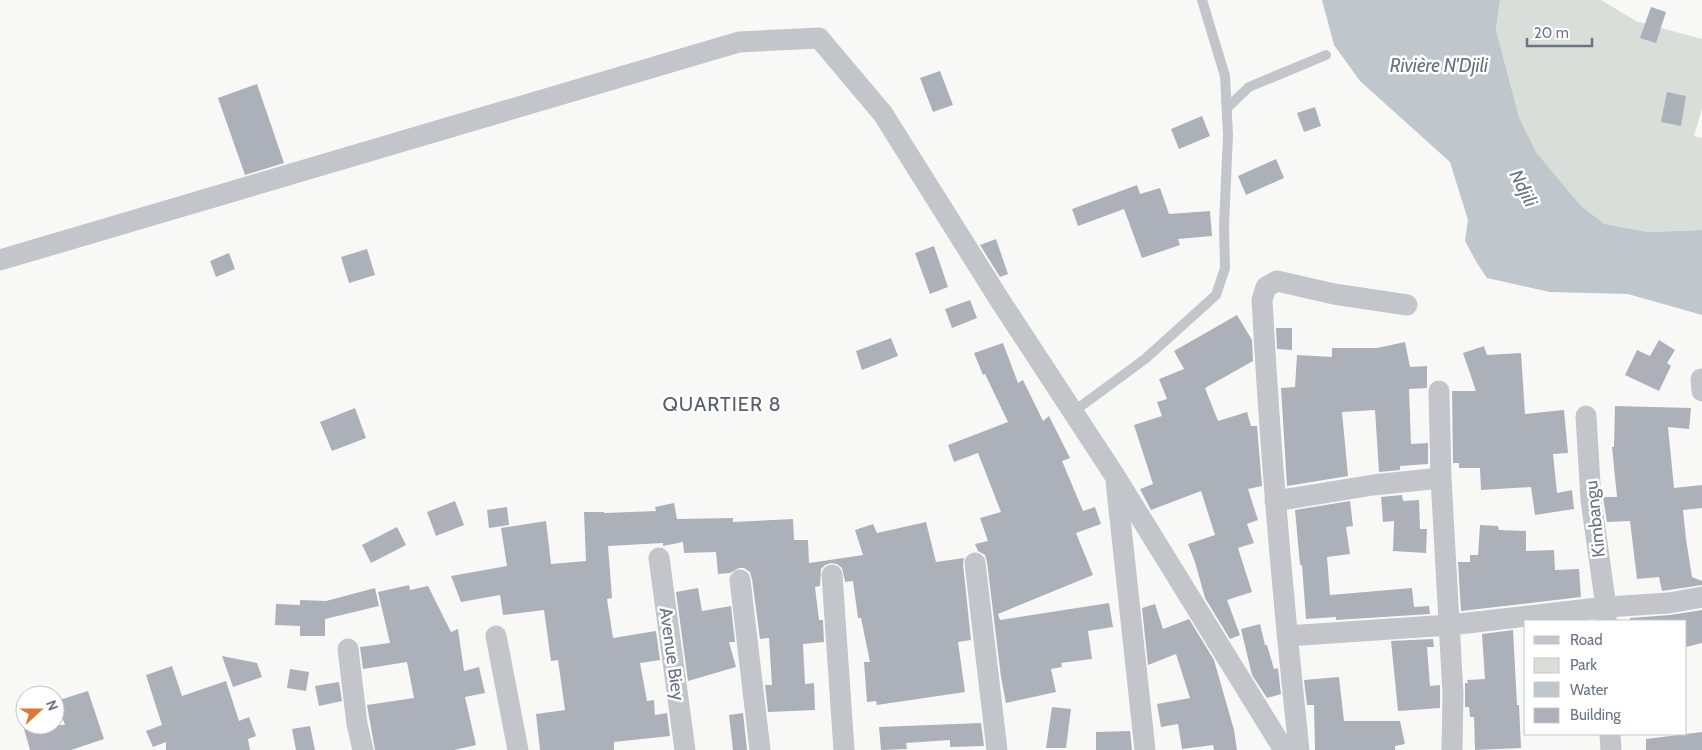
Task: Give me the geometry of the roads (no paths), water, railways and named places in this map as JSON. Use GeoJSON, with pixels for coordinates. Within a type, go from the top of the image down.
{"type":"FeatureCollection","features":[{"type":"Feature","properties":{"kind":"street"},"geometry":{"type":"LineString","coordinates":[[0,260],[739,42],[819,38],[883,114],[1001,302],[1115,476],[1284,750]]}},
{"type":"Feature","properties":{"kind":"street"},"geometry":{"type":"LineString","coordinates":[[1299,750],[1268,417],[1262,300],[1266,287],[1277,281],[1334,294],[1407,305]]}},
{"type":"Feature","properties":{"kind":"street"},"geometry":{"type":"LineString","coordinates":[[1439,391],[1441,478],[1453,694],[1452,750]]}},
{"type":"Feature","properties":{"kind":"street","name":"Kimbangu"},"geometry":{"type":"LineString","coordinates":[[1586,416],[1591,500],[1606,614]]}},
{"type":"Feature","properties":{"kind":"street"},"geometry":{"type":"LineString","coordinates":[[1115,476],[1145,750]]}},
{"type":"Feature","properties":{"kind":"street"},"geometry":{"type":"LineString","coordinates":[[1275,501],[1441,478]]}},
{"type":"Feature","properties":{"kind":"street","name":"Avenue Biey"},"geometry":{"type":"LineString","coordinates":[[659,558],[685,750]]}},
{"type":"Feature","properties":{"kind":"street"},"geometry":{"type":"LineString","coordinates":[[975,563],[996,750]]}},
{"type":"Feature","properties":{"kind":"street"},"geometry":{"type":"LineString","coordinates":[[832,575],[844,750]]}},
{"type":"Feature","properties":{"kind":"street"},"geometry":{"type":"LineString","coordinates":[[740,580],[760,750]]}},
{"type":"Feature","properties":{"kind":"street"},"geometry":{"type":"LineString","coordinates":[[1287,636],[1606,614],[1702,597]]}},
{"type":"Feature","properties":{"kind":"street"},"geometry":{"type":"LineString","coordinates":[[496,636],[518,750]]}},
{"type":"Feature","properties":{"kind":"street"},"geometry":{"type":"LineString","coordinates":[[348,649],[357,724],[363,750]]}},
{"type":"Feature","properties":{"kind":"street"},"geometry":{"type":"LineString","coordinates":[[1610,735],[1611,750]]}},
{"type":"Feature","properties":{"kind":"lane"},"geometry":{"type":"LineString","coordinates":[[1073,412],[1145,359],[1216,295],[1225,268],[1224,224],[1228,135],[1225,76],[1202,0]]}},
{"type":"Feature","properties":{"kind":"lane"},"geometry":{"type":"LineString","coordinates":[[1227,108],[1249,87],[1326,55]]}},
{"type":"Feature","properties":{"kind":"water","name":"Rivière N'Djili"},"geometry":{"type":"Polygon","coordinates":[[[1322,0],[1500,0],[1496,30],[1519,117],[1536,152],[1581,206],[1605,224],[1648,232],[1702,230],[1702,315],[1628,294],[1550,292],[1487,278],[1465,241],[1468,220],[1450,162],[1360,81],[1334,45],[1322,0]]]}},
{"type":"Feature","properties":{"kind":"district","name":"QUARTIER 8"},"geometry":{"type":"Point","coordinates":[722,404]}},
{"type":"Feature","properties":{"kind":"water label","name":"Ndjili"},"geometry":{"type":"Point","coordinates":[1524,188]}}]}
